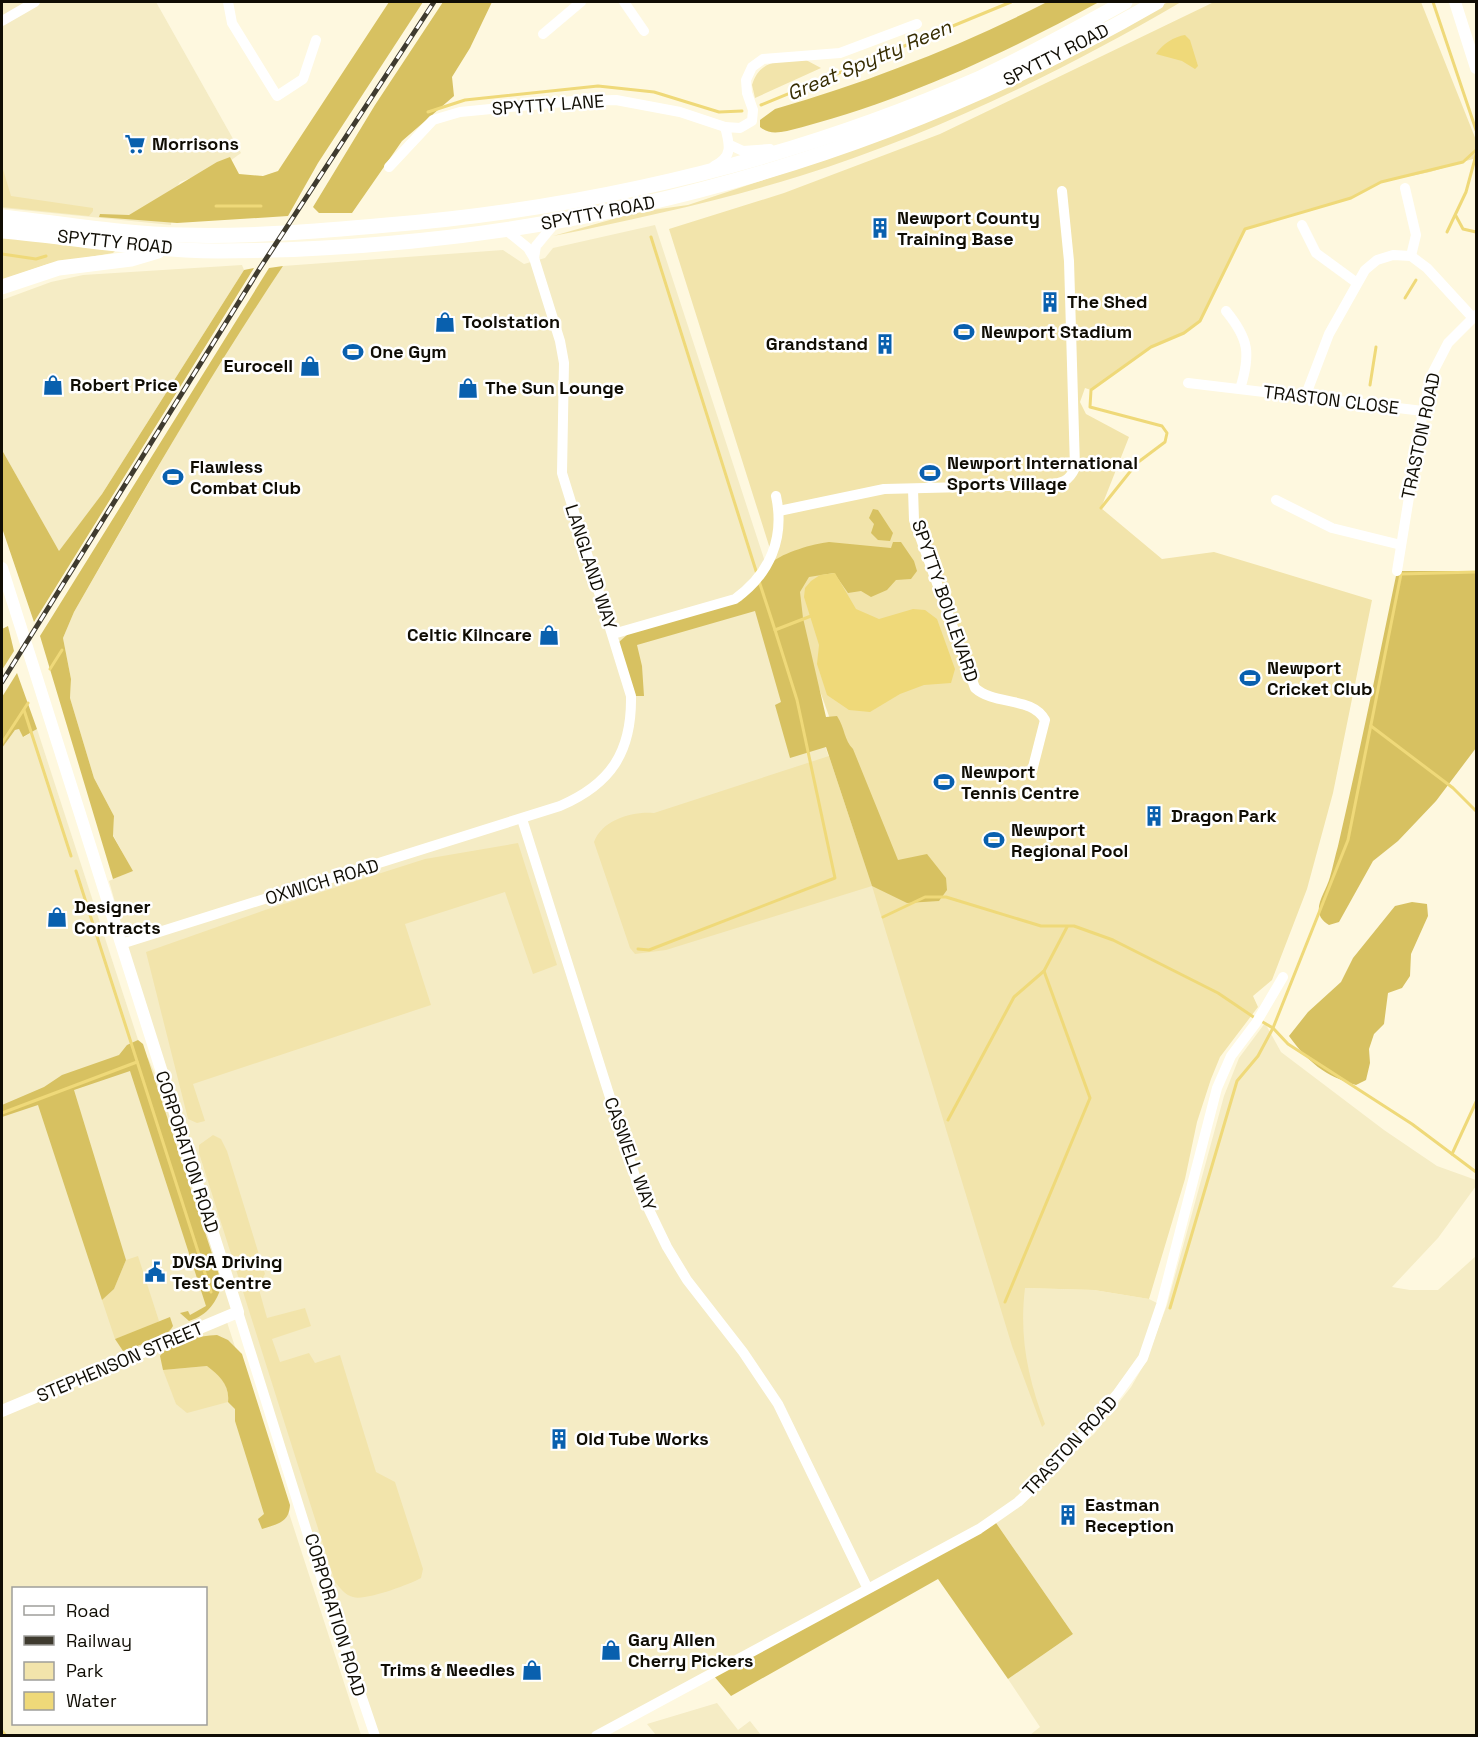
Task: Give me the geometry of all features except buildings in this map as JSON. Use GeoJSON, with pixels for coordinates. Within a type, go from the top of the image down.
{"type":"FeatureCollection","features":[{"type":"Feature","properties":{"kind":"main road","name":"SPYTTY ROAD"},"geometry":{"type":"LineString","coordinates":[[2,218],[127,231],[218,236],[476,218],[648,187],[729,168],[806,145],[916,105],[1058,39],[1125,2]]}},
{"type":"Feature","properties":{"kind":"main road","name":"SPYTTY ROAD"},"geometry":{"type":"LineString","coordinates":[[2,231],[216,251],[309,248],[506,230],[555,223],[703,190],[806,161],[895,129],[1049,61],[1157,2]]}},
{"type":"Feature","properties":{"kind":"main road"},"geometry":{"type":"LineString","coordinates":[[2,287],[58,268],[131,259],[167,248]]}},
{"type":"Feature","properties":{"kind":"street"},"geometry":{"type":"LineString","coordinates":[[2,21],[35,2]]}},
{"type":"Feature","properties":{"kind":"street"},"geometry":{"type":"LineString","coordinates":[[228,2],[232,22],[277,96],[303,79],[316,40]]}},
{"type":"Feature","properties":{"kind":"street"},"geometry":{"type":"LineString","coordinates":[[543,34],[581,2]]}},
{"type":"Feature","properties":{"kind":"street"},"geometry":{"type":"LineString","coordinates":[[624,2],[644,31]]}},
{"type":"Feature","properties":{"kind":"street"},"geometry":{"type":"LineString","coordinates":[[1455,2],[1476,68]]}},
{"type":"Feature","properties":{"kind":"street"},"geometry":{"type":"LineString","coordinates":[[648,187],[720,163],[728,156],[730,145],[725,127],[740,128],[752,121],[753,110],[747,93],[746,80],[752,67],[763,59],[840,53],[917,24]]}},
{"type":"Feature","properties":{"kind":"street","name":"SPYTTY LANE"},"geometry":{"type":"LineString","coordinates":[[389,167],[433,120],[460,112],[573,100],[631,101],[680,112],[725,127]]}},
{"type":"Feature","properties":{"kind":"street"},"geometry":{"type":"LineString","coordinates":[[730,145],[738,150],[749,151],[806,145]]}},
{"type":"Feature","properties":{"kind":"street"},"geometry":{"type":"LineString","coordinates":[[1405,188],[1416,234],[1411,256]]}},
{"type":"Feature","properties":{"kind":"street"},"geometry":{"type":"LineString","coordinates":[[779,511],[884,489],[1055,484],[1064,483],[1071,477],[1075,468],[1075,457],[1069,261],[1062,191]]}},
{"type":"Feature","properties":{"kind":"street"},"geometry":{"type":"LineString","coordinates":[[534,258],[536,246],[555,223]]}},
{"type":"Feature","properties":{"kind":"street"},"geometry":{"type":"LineString","coordinates":[[1302,225],[1316,253],[1357,283]]}},
{"type":"Feature","properties":{"kind":"street","name":"LANGLAND WAY"},"geometry":{"type":"LineString","coordinates":[[506,230],[528,248],[534,258],[560,341],[564,363],[562,472],[574,518],[631,696],[629,731],[623,750],[605,778],[593,789],[560,806],[522,819]]}},
{"type":"Feature","properties":{"kind":"street"},"geometry":{"type":"LineString","coordinates":[[1305,397],[1321,351],[1365,270],[1377,260],[1393,255],[1411,256],[1427,268],[1475,317]]}},
{"type":"Feature","properties":{"kind":"street","name":"TRASTON CLOSE"},"geometry":{"type":"LineString","coordinates":[[1226,311],[1239,327],[1248,350],[1240,389]]}},
{"type":"Feature","properties":{"kind":"street","name":"TRASTON ROAD"},"geometry":{"type":"LineString","coordinates":[[1397,571],[1423,411],[1432,374],[1439,357],[1475,317]]}},
{"type":"Feature","properties":{"kind":"street","name":"TRASTON CLOSE"},"geometry":{"type":"LineString","coordinates":[[1188,383],[1423,411]]}},
{"type":"Feature","properties":{"kind":"street","name":"SPYTTY BOULEVARD"},"geometry":{"type":"LineString","coordinates":[[913,489],[914,520],[975,688],[983,695],[1036,708],[1045,720],[1032,771]]}},
{"type":"Feature","properties":{"kind":"street"},"geometry":{"type":"LineString","coordinates":[[613,634],[735,599],[749,589],[763,573],[774,551],[778,535],[779,511],[776,496]]}},
{"type":"Feature","properties":{"kind":"street"},"geometry":{"type":"LineString","coordinates":[[1276,500],[1332,528],[1401,545]]}},
{"type":"Feature","properties":{"kind":"street","name":"CORPORATION ROAD"},"geometry":{"type":"LineString","coordinates":[[2,568],[322,1580],[375,1736]]}},
{"type":"Feature","properties":{"kind":"street","name":"OXWICH ROAD"},"geometry":{"type":"LineString","coordinates":[[121,944],[522,819]]}},
{"type":"Feature","properties":{"kind":"street","name":"CASWELL WAY"},"geometry":{"type":"LineString","coordinates":[[522,819],[639,1189],[667,1247],[682,1272],[760,1376],[778,1404],[867,1587]]}},
{"type":"Feature","properties":{"kind":"street","name":"TRASTON ROAD"},"geometry":{"type":"LineString","coordinates":[[596,1736],[712,1675],[867,1587],[979,1529],[1018,1502],[1057,1465],[1132,1376],[1146,1351],[1160,1307],[1217,1088],[1231,1056],[1256,1023],[1283,977]]}},
{"type":"Feature","properties":{"kind":"street","name":"STEPHENSON STREET"},"geometry":{"type":"LineString","coordinates":[[2,1411],[238,1312]]}},
{"type":"Feature","properties":{"kind":"shaded area"},"geometry":{"type":"Polygon","coordinates":[[[2,2],[156,2],[241,153],[223,166],[180,182],[175,190],[171,225],[2,208],[2,2]]]}},
{"type":"Feature","properties":{"kind":"shaded area"},"geometry":{"type":"Polygon","coordinates":[[[389,2],[423,2],[318,163],[288,216],[177,223],[99,217],[100,214],[129,215],[217,162],[230,157],[239,174],[263,176],[278,171],[389,2]]]}},
{"type":"Feature","properties":{"kind":"shaded area"},"geometry":{"type":"Polygon","coordinates":[[[443,2],[492,2],[470,48],[452,77],[454,96],[402,141],[352,213],[319,213],[313,207],[375,105],[443,2]]]}},
{"type":"Feature","properties":{"kind":"shaded area"},"geometry":{"type":"Polygon","coordinates":[[[1047,2],[1099,2],[1024,41],[908,93],[787,131],[766,131],[760,127],[760,120],[775,109],[914,62],[1047,2]]]}},
{"type":"Feature","properties":{"kind":"shaded area"},"geometry":{"type":"Polygon","coordinates":[[[655,225],[846,810],[1025,1288],[1094,1290],[1149,1299],[1161,1305],[1149,1343],[1062,1461],[1094,1434],[1131,1387],[1145,1363],[1167,1305],[1224,1096],[1239,1058],[1265,1023],[1281,1052],[1384,1130],[1437,1166],[1476,1180],[1476,1186],[1438,1238],[1392,1287],[1410,1290],[1438,1290],[1476,1256],[1476,1735],[1030,1735],[1040,1727],[1008,1679],[1073,1634],[994,1520],[596,1735],[375,1735],[239,1313],[226,1319],[361,1735],[7,1735],[2,1731],[2,1417],[203,1328],[2,1411],[2,1113],[148,1058],[179,1128],[109,881],[132,870],[113,835],[114,816],[94,778],[70,698],[71,679],[63,638],[74,612],[221,358],[283,266],[503,250],[524,264],[545,258],[553,248],[655,225]]]}},
{"type":"Feature","properties":{"kind":"shaded area"},"geometry":{"type":"Polygon","coordinates":[[[242,265],[244,270],[102,494],[59,552],[2,450],[2,300],[51,282],[83,275],[242,265]]]}},
{"type":"Feature","properties":{"kind":"shaded area"},"geometry":{"type":"Polygon","coordinates":[[[283,266],[176,437],[74,612],[63,638],[71,679],[70,698],[94,778],[114,816],[113,836],[133,871],[113,879],[40,636],[269,268],[283,266]]]}},
{"type":"Feature","properties":{"kind":"shaded area"},"geometry":{"type":"Polygon","coordinates":[[[254,268],[34,622],[2,528],[2,450],[59,551],[102,494],[244,270],[254,268]]]}},
{"type":"Feature","properties":{"kind":"shaded area"},"geometry":{"type":"Polygon","coordinates":[[[873,509],[878,510],[893,533],[890,541],[878,540],[871,533],[874,524],[869,518],[873,509]]]}},
{"type":"Feature","properties":{"kind":"shaded area"},"geometry":{"type":"Polygon","coordinates":[[[829,542],[891,548],[893,542],[901,542],[914,561],[917,571],[911,579],[896,580],[887,590],[871,597],[861,591],[848,593],[834,573],[809,577],[800,592],[803,618],[826,717],[837,716],[840,720],[898,860],[927,854],[946,878],[947,890],[939,901],[907,903],[872,886],[826,747],[790,758],[775,705],[781,702],[755,611],[637,645],[642,666],[644,696],[633,696],[619,642],[628,634],[741,601],[767,567],[777,559],[799,549],[829,542]]]}},
{"type":"Feature","properties":{"kind":"shaded area"},"geometry":{"type":"Polygon","coordinates":[[[1397,571],[1476,571],[1476,748],[1436,801],[1398,841],[1373,861],[1339,922],[1329,925],[1320,915],[1320,903],[1338,846],[1397,571]]]}},
{"type":"Feature","properties":{"kind":"shaded area"},"geometry":{"type":"Polygon","coordinates":[[[8,626],[14,651],[2,670],[2,629],[8,626]]]}},
{"type":"Feature","properties":{"kind":"shaded area"},"geometry":{"type":"Polygon","coordinates":[[[17,673],[37,729],[23,737],[19,729],[15,730],[2,748],[2,697],[17,673]]]}},
{"type":"Feature","properties":{"kind":"shaded area"},"geometry":{"type":"Polygon","coordinates":[[[19,729],[24,737],[37,729],[143,1055],[2,1110],[2,748],[15,730],[19,729]]]}},
{"type":"Feature","properties":{"kind":"shaded area"},"geometry":{"type":"Polygon","coordinates":[[[1412,902],[1427,904],[1428,916],[1411,954],[1410,976],[1402,988],[1388,993],[1384,1024],[1374,1034],[1369,1049],[1370,1063],[1366,1080],[1356,1085],[1318,1067],[1289,1036],[1308,1012],[1341,982],[1353,958],[1395,906],[1412,902]]]}},
{"type":"Feature","properties":{"kind":"shaded area"},"geometry":{"type":"Polygon","coordinates":[[[138,1040],[143,1044],[222,1284],[211,1307],[189,1321],[180,1313],[188,1311],[190,1315],[206,1306],[130,1071],[74,1090],[126,1260],[114,1289],[102,1300],[38,1105],[2,1117],[2,1105],[44,1087],[62,1075],[119,1055],[127,1045],[138,1040]]]}},
{"type":"Feature","properties":{"kind":"shaded area"},"geometry":{"type":"Polygon","coordinates":[[[170,1317],[173,1326],[164,1335],[151,1342],[123,1351],[115,1339],[170,1317]]]}},
{"type":"Feature","properties":{"kind":"shaded area"},"geometry":{"type":"Polygon","coordinates":[[[217,1335],[228,1340],[242,1354],[290,1505],[285,1519],[262,1529],[258,1519],[264,1514],[235,1421],[235,1409],[228,1402],[227,1390],[223,1381],[207,1366],[163,1370],[160,1356],[171,1347],[194,1338],[217,1335]]]}},
{"type":"Feature","properties":{"kind":"shaded area"},"geometry":{"type":"Polygon","coordinates":[[[994,1520],[1073,1634],[1008,1679],[938,1579],[731,1696],[713,1675],[994,1520]]]}},
{"type":"Feature","properties":{"kind":"shaded area"},"geometry":{"type":"Polygon","coordinates":[[[717,1703],[738,1730],[750,1721],[761,1735],[656,1735],[647,1724],[717,1703]]]}},
{"type":"Feature","properties":{"kind":"green space"},"geometry":{"type":"Polygon","coordinates":[[[1168,2],[1181,2],[1043,77],[996,100],[899,141],[800,176],[739,194],[553,236],[638,212],[688,205],[805,166],[1122,27],[1168,2]]]}},
{"type":"Feature","properties":{"kind":"green space","name":"Newport International Sports Village"},"geometry":{"type":"Polygon","coordinates":[[[1214,2],[1421,2],[1476,140],[1476,158],[1430,172],[1381,182],[1351,198],[1245,229],[1200,321],[1184,333],[1151,347],[1091,390],[1085,388],[1080,402],[1086,414],[1129,437],[1101,508],[1162,559],[1214,552],[1372,600],[1333,793],[1307,889],[1272,980],[1253,996],[1258,1007],[1220,1057],[1211,1079],[1197,1122],[1185,1179],[1149,1299],[1094,1290],[1025,1288],[1024,1341],[1034,1390],[1045,1424],[1042,1427],[1012,1346],[872,886],[887,878],[777,571],[669,229],[784,193],[940,134],[1214,2]]]}},
{"type":"Feature","properties":{"kind":"green space"},"geometry":{"type":"Polygon","coordinates":[[[806,60],[821,68],[755,98],[752,85],[760,70],[766,65],[780,61],[806,60]]]}},
{"type":"Feature","properties":{"kind":"green space"},"geometry":{"type":"Polygon","coordinates":[[[2,166],[11,196],[93,208],[93,211],[89,216],[2,207],[2,166]]]}},
{"type":"Feature","properties":{"kind":"green space"},"geometry":{"type":"Polygon","coordinates":[[[2,237],[115,251],[48,264],[2,280],[2,237]]]}},
{"type":"Feature","properties":{"kind":"green space"},"geometry":{"type":"Polygon","coordinates":[[[829,756],[872,886],[666,950],[635,954],[630,948],[594,842],[604,828],[627,815],[654,813],[829,756]]]}},
{"type":"Feature","properties":{"kind":"green space"},"geometry":{"type":"Polygon","coordinates":[[[518,843],[557,965],[533,974],[505,892],[405,924],[431,1005],[193,1084],[205,1121],[197,1123],[188,1119],[146,952],[265,910],[425,859],[518,843]]]}},
{"type":"Feature","properties":{"kind":"green space"},"geometry":{"type":"Polygon","coordinates":[[[213,1135],[221,1139],[227,1151],[265,1274],[258,1286],[267,1318],[305,1308],[311,1326],[272,1339],[280,1362],[309,1353],[315,1363],[340,1355],[376,1472],[395,1482],[423,1569],[421,1578],[415,1581],[387,1592],[359,1598],[348,1595],[335,1582],[199,1153],[199,1145],[213,1135]]]}},
{"type":"Feature","properties":{"kind":"green space"},"geometry":{"type":"Polygon","coordinates":[[[138,1256],[159,1321],[150,1327],[115,1339],[102,1300],[114,1289],[126,1260],[138,1256]]]}},
{"type":"Feature","properties":{"kind":"green space"},"geometry":{"type":"Polygon","coordinates":[[[208,1366],[220,1377],[225,1386],[228,1402],[187,1413],[176,1404],[163,1370],[208,1366]]]}},
{"type":"Feature","properties":{"kind":"water"},"geometry":{"type":"Polygon","coordinates":[[[1185,35],[1190,40],[1198,66],[1195,69],[1182,61],[1156,54],[1161,47],[1185,35]]]}},
{"type":"Feature","properties":{"kind":"water"},"geometry":{"type":"Polygon","coordinates":[[[835,573],[856,609],[879,619],[913,609],[925,610],[937,619],[955,669],[951,683],[924,685],[900,694],[870,712],[849,710],[827,695],[817,664],[819,645],[804,597],[805,588],[811,581],[820,575],[835,573]]]}},
{"type":"Feature","properties":{"kind":"waterway","name":"Great Spytty Reen"},"geometry":{"type":"LineString","coordinates":[[761,105],[1011,2]]}},
{"type":"Feature","properties":{"kind":"waterway"},"geometry":{"type":"LineString","coordinates":[[1433,2],[1476,130]]}},
{"type":"Feature","properties":{"kind":"waterway","name":"Great Spytty Reen"},"geometry":{"type":"LineString","coordinates":[[428,112],[465,100],[598,86],[654,92],[719,112],[742,111]]}},
{"type":"Feature","properties":{"kind":"waterway"},"geometry":{"type":"LineString","coordinates":[[1101,508],[1137,463],[1165,442],[1167,433],[1162,426],[1090,407],[1091,390],[1151,347],[1184,333],[1200,321],[1245,229],[1351,198],[1381,182],[1463,162],[1476,150]]}},
{"type":"Feature","properties":{"kind":"waterway"},"geometry":{"type":"LineString","coordinates":[[1447,232],[1466,192],[1476,155]]}},
{"type":"Feature","properties":{"kind":"waterway"},"geometry":{"type":"LineString","coordinates":[[216,206],[261,206]]}},
{"type":"Feature","properties":{"kind":"waterway"},"geometry":{"type":"LineString","coordinates":[[1456,216],[1463,229],[1476,232]]}},
{"type":"Feature","properties":{"kind":"waterway"},"geometry":{"type":"LineString","coordinates":[[651,237],[757,574]]}},
{"type":"Feature","properties":{"kind":"waterway"},"geometry":{"type":"LineString","coordinates":[[2,254],[36,259],[46,256]]}},
{"type":"Feature","properties":{"kind":"waterway"},"geometry":{"type":"LineString","coordinates":[[1405,298],[1416,280]]}},
{"type":"Feature","properties":{"kind":"waterway"},"geometry":{"type":"LineString","coordinates":[[1370,385],[1376,347]]}},
{"type":"Feature","properties":{"kind":"waterway"},"geometry":{"type":"LineString","coordinates":[[1452,1154],[1412,1124],[1288,1044],[1273,1028],[1348,840],[1401,574],[1476,572]]}},
{"type":"Feature","properties":{"kind":"waterway"},"geometry":{"type":"LineString","coordinates":[[759,581],[775,630]]}},
{"type":"Feature","properties":{"kind":"waterway"},"geometry":{"type":"LineString","coordinates":[[638,949],[649,950],[835,878],[797,700],[775,630],[811,616]]}},
{"type":"Feature","properties":{"kind":"waterway"},"geometry":{"type":"LineString","coordinates":[[50,669],[62,650]]}},
{"type":"Feature","properties":{"kind":"waterway"},"geometry":{"type":"LineString","coordinates":[[2,743],[28,703]]}},
{"type":"Feature","properties":{"kind":"waterway"},"geometry":{"type":"LineString","coordinates":[[24,710],[71,856]]}},
{"type":"Feature","properties":{"kind":"waterway"},"geometry":{"type":"LineString","coordinates":[[1371,726],[1453,788],[1476,811]]}},
{"type":"Feature","properties":{"kind":"waterway"},"geometry":{"type":"LineString","coordinates":[[76,871],[211,1292]]}},
{"type":"Feature","properties":{"kind":"waterway"},"geometry":{"type":"LineString","coordinates":[[883,917],[925,897],[946,897],[1041,926],[1074,926],[1113,940],[1218,993],[1255,1018]]}},
{"type":"Feature","properties":{"kind":"waterway"},"geometry":{"type":"LineString","coordinates":[[1005,1302],[1090,1098],[1044,971],[1067,927]]}},
{"type":"Feature","properties":{"kind":"waterway"},"geometry":{"type":"LineString","coordinates":[[948,1120],[1014,997],[1044,971]]}},
{"type":"Feature","properties":{"kind":"waterway"},"geometry":{"type":"LineString","coordinates":[[1170,1308],[1237,1081],[1258,1056],[1273,1028],[1261,1021]]}},
{"type":"Feature","properties":{"kind":"waterway"},"geometry":{"type":"LineString","coordinates":[[2,1113],[137,1062]]}},
{"type":"Feature","properties":{"kind":"waterway"},"geometry":{"type":"LineString","coordinates":[[1476,1102],[1452,1154],[1476,1172]]}},
{"type":"Feature","properties":{"kind":"waterway"},"geometry":{"type":"LineString","coordinates":[[2,1731],[6,1736]]}},
{"type":"Feature","properties":{"kind":"railway"},"geometry":{"type":"LineString","coordinates":[[2,682],[260,268],[434,2]]}},
{"type":"Feature","properties":{"kind":"place","name":"Morrisons"},"geometry":{"type":"Point","coordinates":[135,144]}},
{"type":"Feature","properties":{"kind":"place","name":"Newport County Training Base"},"geometry":{"type":"Point","coordinates":[880,228]}},
{"type":"Feature","properties":{"kind":"place","name":"The Shed"},"geometry":{"type":"Point","coordinates":[1050,302]}},
{"type":"Feature","properties":{"kind":"place","name":"Toolstation"},"geometry":{"type":"Point","coordinates":[445,322]}},
{"type":"Feature","properties":{"kind":"place","name":"Newport Stadium"},"geometry":{"type":"Point","coordinates":[964,332]}},
{"type":"Feature","properties":{"kind":"place","name":"Grandstand"},"geometry":{"type":"Point","coordinates":[885,344]}},
{"type":"Feature","properties":{"kind":"place","name":"One Gym"},"geometry":{"type":"Point","coordinates":[353,352]}},
{"type":"Feature","properties":{"kind":"place","name":"Eurocell"},"geometry":{"type":"Point","coordinates":[310,366]}},
{"type":"Feature","properties":{"kind":"place","name":"Robert Price"},"geometry":{"type":"Point","coordinates":[53,385]}},
{"type":"Feature","properties":{"kind":"place","name":"The Sun Lounge"},"geometry":{"type":"Point","coordinates":[468,388]}},
{"type":"Feature","properties":{"kind":"place","name":"Newport International Sports Village"},"geometry":{"type":"Point","coordinates":[930,473]}},
{"type":"Feature","properties":{"kind":"place","name":"Flawless Combat Club"},"geometry":{"type":"Point","coordinates":[173,477]}},
{"type":"Feature","properties":{"kind":"place","name":"Celtic Kilncare"},"geometry":{"type":"Point","coordinates":[549,635]}},
{"type":"Feature","properties":{"kind":"place","name":"Newport Cricket Club"},"geometry":{"type":"Point","coordinates":[1250,678]}},
{"type":"Feature","properties":{"kind":"place","name":"Newport Tennis Centre"},"geometry":{"type":"Point","coordinates":[944,782]}},
{"type":"Feature","properties":{"kind":"place","name":"Dragon Park"},"geometry":{"type":"Point","coordinates":[1154,816]}},
{"type":"Feature","properties":{"kind":"place","name":"Newport Regional Pool"},"geometry":{"type":"Point","coordinates":[994,840]}},
{"type":"Feature","properties":{"kind":"place","name":"Designer Contracts"},"geometry":{"type":"Point","coordinates":[57,917]}},
{"type":"Feature","properties":{"kind":"place","name":"DVSA Driving Test Centre"},"geometry":{"type":"Point","coordinates":[155,1272]}},
{"type":"Feature","properties":{"kind":"place","name":"Old Tube Works"},"geometry":{"type":"Point","coordinates":[559,1439]}},
{"type":"Feature","properties":{"kind":"place","name":"Eastman Reception"},"geometry":{"type":"Point","coordinates":[1068,1515]}},
{"type":"Feature","properties":{"kind":"place","name":"Gary Allen Cherry Pickers"},"geometry":{"type":"Point","coordinates":[611,1650]}},
{"type":"Feature","properties":{"kind":"place","name":"Trims & Needles"},"geometry":{"type":"Point","coordinates":[532,1670]}}]}
